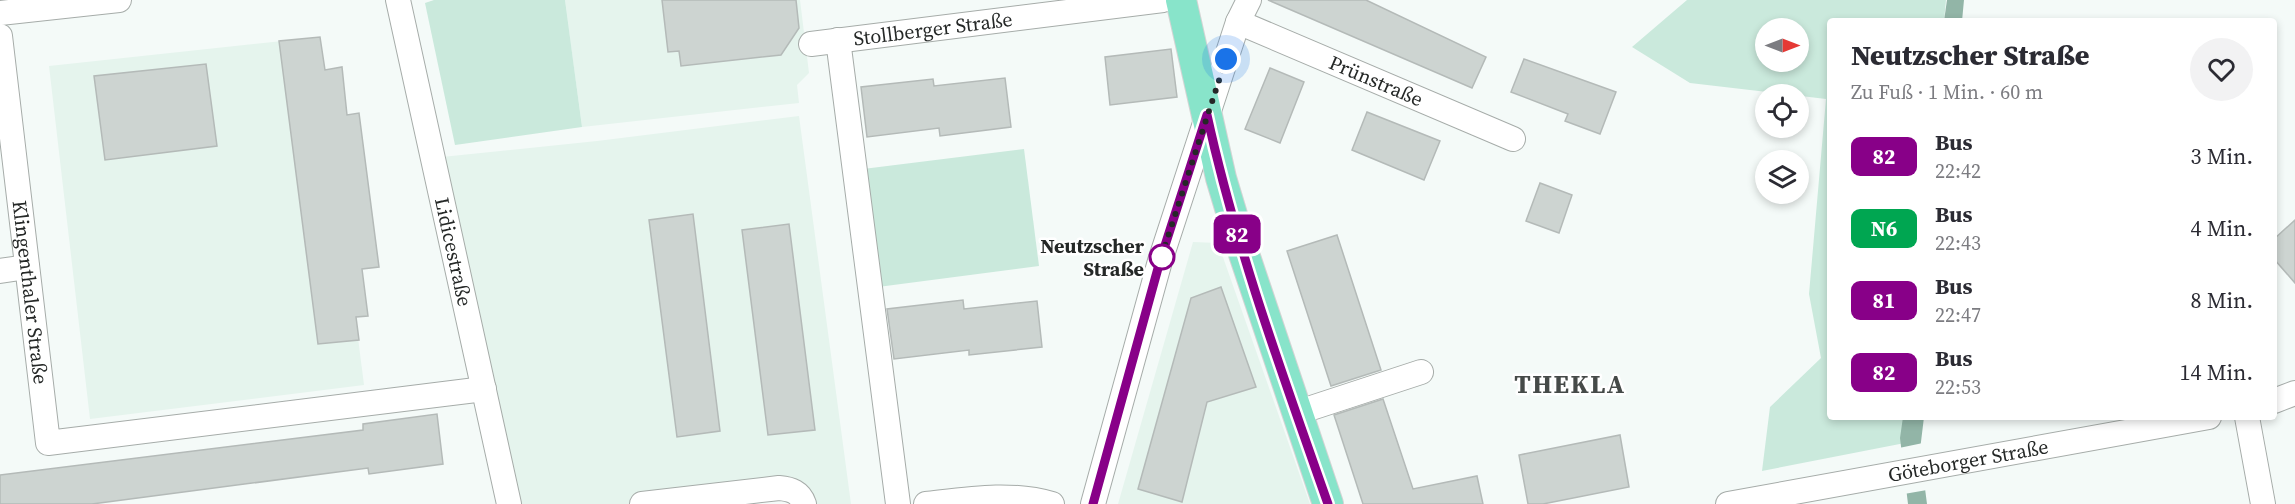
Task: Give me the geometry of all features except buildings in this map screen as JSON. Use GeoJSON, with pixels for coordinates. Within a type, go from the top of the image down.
{"type":"FeatureCollection","features":[{"type":"Feature","properties":{"kind":"main road"},"geometry":{"type":"LineString","coordinates":[[1181,0],[1221,178],[1296,413],[1328,504]]}},
{"type":"Feature","properties":{"kind":"street"},"geometry":{"type":"LineString","coordinates":[[0,13],[119,0]]}},
{"type":"Feature","properties":{"kind":"street","name":"Lidicestraße"},"geometry":{"type":"LineString","coordinates":[[398,0],[509,504]]}},
{"type":"Feature","properties":{"kind":"street","name":"Stollberger Straße"},"geometry":{"type":"LineString","coordinates":[[811,44],[1163,0]]}},
{"type":"Feature","properties":{"kind":"street"},"geometry":{"type":"LineString","coordinates":[[1093,504],[1160,261],[1238,22],[1249,0]]}},
{"type":"Feature","properties":{"kind":"street","name":"Prünstraße"},"geometry":{"type":"LineString","coordinates":[[1238,22],[1513,139]]}},
{"type":"Feature","properties":{"kind":"street","name":"Klingenthaler Straße"},"geometry":{"type":"LineString","coordinates":[[0,36],[48,443],[484,389]]}},
{"type":"Feature","properties":{"kind":"street"},"geometry":{"type":"LineString","coordinates":[[838,40],[898,504]]}},
{"type":"Feature","properties":{"kind":"street"},"geometry":{"type":"LineString","coordinates":[[0,270],[27,267]]}},
{"type":"Feature","properties":{"kind":"street"},"geometry":{"type":"LineString","coordinates":[[1296,413],[1421,372]]}},
{"type":"Feature","properties":{"kind":"street"},"geometry":{"type":"LineString","coordinates":[[2277,400],[2295,393]]}},
{"type":"Feature","properties":{"kind":"street","name":"Göteborger Straße"},"geometry":{"type":"LineString","coordinates":[[1728,504],[1892,472],[2192,420]]}},
{"type":"Feature","properties":{"kind":"street"},"geometry":{"type":"LineString","coordinates":[[2248,420],[2263,504]]}},
{"type":"Feature","properties":{"kind":"street"},"geometry":{"type":"LineString","coordinates":[[642,504],[779,488],[792,489],[802,498],[804,504]]}},
{"type":"Feature","properties":{"kind":"street"},"geometry":{"type":"LineString","coordinates":[[926,504],[993,496],[1021,497],[1052,504]]}},
{"type":"Feature","properties":{"kind":"shaded area"},"geometry":{"type":"Polygon","coordinates":[[[434,0],[565,0],[582,127],[455,145],[425,3],[434,0]]]}},
{"type":"Feature","properties":{"kind":"shaded area"},"geometry":{"type":"Polygon","coordinates":[[[565,0],[800,0],[809,73],[797,85],[799,103],[582,127],[565,0]]]}},
{"type":"Feature","properties":{"kind":"shaded area"},"geometry":{"type":"Polygon","coordinates":[[[1687,0],[1946,0],[1944,18],[1827,18],[1827,420],[1912,420],[1910,442],[1762,471],[1770,407],[1821,358],[1809,294],[1826,99],[1809,97],[1809,84],[1755,84],[1755,91],[1690,83],[1632,47],[1687,0]]]}},
{"type":"Feature","properties":{"kind":"shaded area"},"geometry":{"type":"Polygon","coordinates":[[[1947,0],[1964,0],[1962,18],[1944,18],[1947,0]]]}},
{"type":"Feature","properties":{"kind":"shaded area"},"geometry":{"type":"Polygon","coordinates":[[[320,37],[364,385],[90,419],[49,66],[320,37]]]}},
{"type":"Feature","properties":{"kind":"shaded area"},"geometry":{"type":"Polygon","coordinates":[[[799,116],[851,504],[804,504],[802,498],[642,504],[509,504],[432,158],[597,141],[799,116]]]}},
{"type":"Feature","properties":{"kind":"shaded area"},"geometry":{"type":"Polygon","coordinates":[[[1024,149],[1039,266],[878,287],[863,169],[1024,149]]]}},
{"type":"Feature","properties":{"kind":"shaded area"},"geometry":{"type":"Polygon","coordinates":[[[1193,242],[1218,243],[1310,504],[1118,504],[1193,242]]]}},
{"type":"Feature","properties":{"kind":"shaded area"},"geometry":{"type":"Polygon","coordinates":[[[1903,420],[1924,420],[1920,450],[1927,504],[1908,504],[1900,438],[1903,420]]]}},
{"type":"Feature","properties":{"kind":"pier"},"geometry":{"type":"Polygon","coordinates":[[[1923,443],[1927,490],[1904,494],[1899,448],[1923,443]]]}},
{"type":"Feature","properties":{"kind":"bus line","name":"82"},"geometry":{"type":"LineString","coordinates":[[1093,504],[1160,261],[1207,115],[1221,178],[1273,348],[1328,504]]}},
{"type":"Feature","properties":{"kind":"place","name":"Neutzscher Straße"},"geometry":{"type":"Point","coordinates":[1162,257]}},
{"type":"Feature","properties":{"kind":"district","name":"THEKLA"},"geometry":{"type":"Point","coordinates":[1570,384]}},
{"type":"Feature","properties":{"kind":"route"},"geometry":{"type":"LineString","coordinates":[[1162,257],[1160,261],[1226,59]]}}]}
